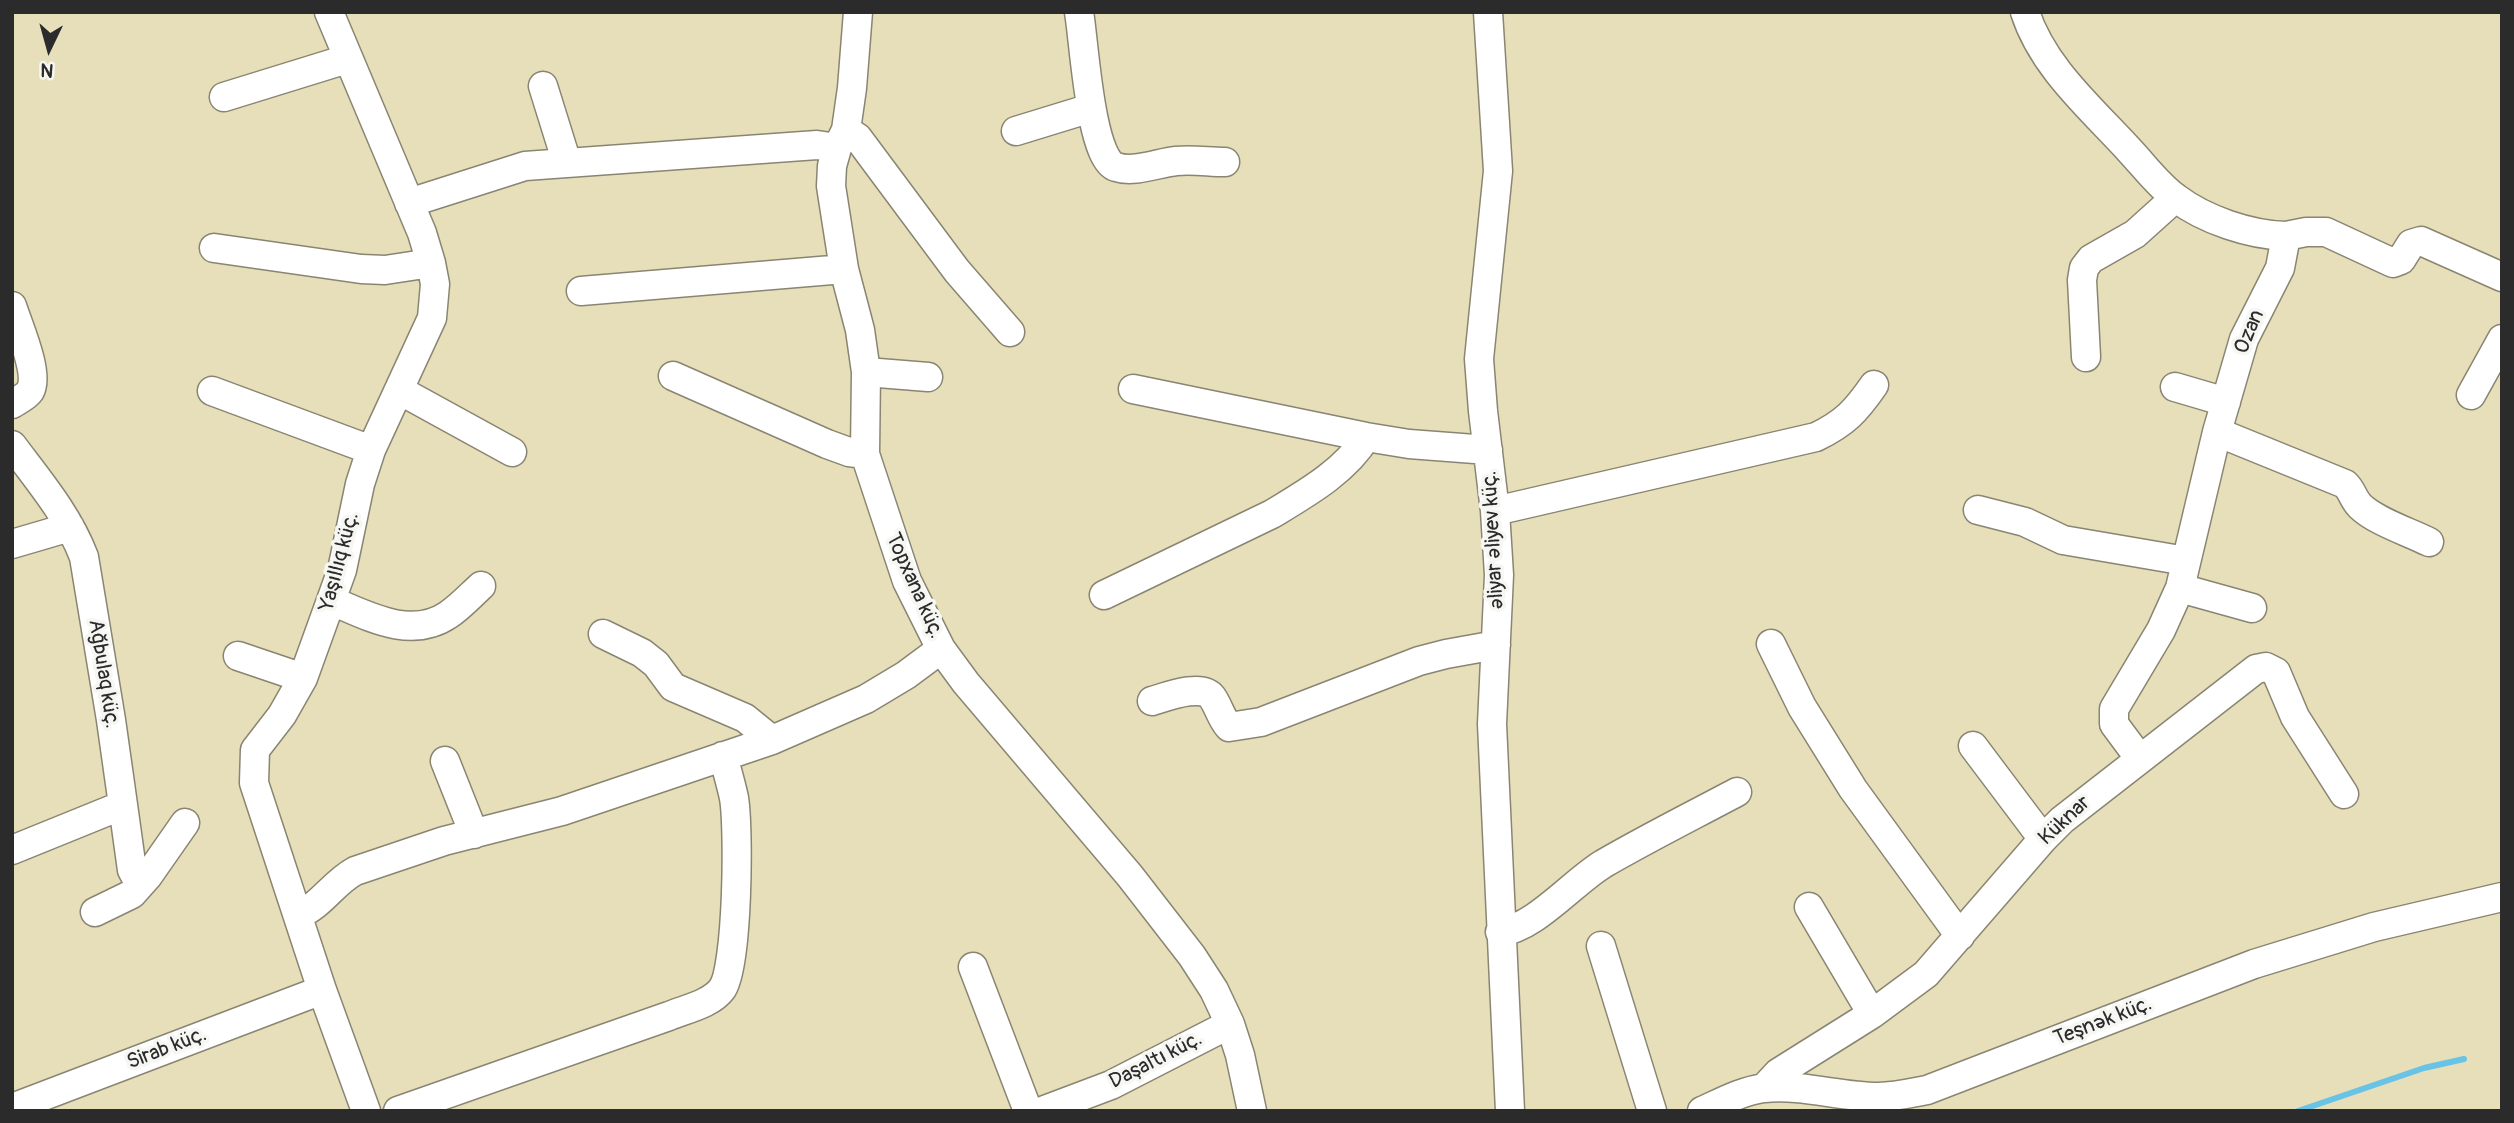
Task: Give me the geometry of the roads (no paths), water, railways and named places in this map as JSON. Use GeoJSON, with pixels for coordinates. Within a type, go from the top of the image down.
{"type":"FeatureCollection","features":[{"type":"Feature","properties":{"kind":"street","name":"Yaşıllıq küç."},"geometry":{"type":"LineString","coordinates":[[329,12],[422,233],[435,284],[432,318],[371,450],[360,484],[347,551],[332,601],[303,678],[282,715],[255,750],[253,763],[254,783],[322,990],[366,1111]]}},
{"type":"Feature","properties":{"kind":"street","name":"Topxana küç."},"geometry":{"type":"LineString","coordinates":[[858,12],[852,88],[832,166],[831,186],[844,269],[860,330],[866,372],[865,454],[907,581],[941,649],[966,683],[1130,876],[1192,956],[1214,990],[1230,1024],[1252,1111]]}},
{"type":"Feature","properties":{"kind":"street"},"geometry":{"type":"LineString","coordinates":[[1079,12],[1091,108],[1102,152],[1108,162],[1116,167],[1129,169],[1178,160],[1225,162]]}},
{"type":"Feature","properties":{"kind":"street","name":"Əliyar Əliyev küç."},"geometry":{"type":"LineString","coordinates":[[1488,12],[1499,153],[1479,359],[1499,575],[1492,724],[1510,1111]]}},
{"type":"Feature","properties":{"kind":"street"},"geometry":{"type":"LineString","coordinates":[[2025,12],[2031,31],[2063,78],[2175,198],[2221,221],[2270,236],[2326,232],[2393,263],[2401,260],[2411,244],[2421,241],[2502,277]]}},
{"type":"Feature","properties":{"kind":"street"},"geometry":{"type":"LineString","coordinates":[[224,97],[347,59]]}},
{"type":"Feature","properties":{"kind":"street"},"geometry":{"type":"LineString","coordinates":[[543,86],[567,163]]}},
{"type":"Feature","properties":{"kind":"street"},"geometry":{"type":"LineString","coordinates":[[1016,131],[1091,108]]}},
{"type":"Feature","properties":{"kind":"street"},"geometry":{"type":"LineString","coordinates":[[409,203],[524,166],[817,145],[858,138],[957,271],[1010,332]]}},
{"type":"Feature","properties":{"kind":"street"},"geometry":{"type":"LineString","coordinates":[[2086,358],[2082,280],[2084,268],[2091,259],[2135,234],[2175,198]]}},
{"type":"Feature","properties":{"kind":"street","name":"Ozan"},"geometry":{"type":"LineString","coordinates":[[2140,759],[2114,724],[2114,709],[2161,630],[2183,574],[2217,432],[2244,339],[2280,268],[2286,236]]}},
{"type":"Feature","properties":{"kind":"street"},"geometry":{"type":"LineString","coordinates":[[214,248],[361,269],[385,270],[431,263]]}},
{"type":"Feature","properties":{"kind":"street"},"geometry":{"type":"LineString","coordinates":[[581,291],[844,269]]}},
{"type":"Feature","properties":{"kind":"street"},"geometry":{"type":"LineString","coordinates":[[12,306],[33,371],[33,384],[29,394],[12,404]]}},
{"type":"Feature","properties":{"kind":"street"},"geometry":{"type":"LineString","coordinates":[[2471,395],[2502,339]]}},
{"type":"Feature","properties":{"kind":"street"},"geometry":{"type":"LineString","coordinates":[[866,372],[928,377]]}},
{"type":"Feature","properties":{"kind":"street"},"geometry":{"type":"LineString","coordinates":[[673,376],[827,444],[849,452],[865,454]]}},
{"type":"Feature","properties":{"kind":"street"},"geometry":{"type":"LineString","coordinates":[[1495,511],[1816,437],[1838,426],[1856,411],[1874,385]]}},
{"type":"Feature","properties":{"kind":"street"},"geometry":{"type":"LineString","coordinates":[[2175,387],[2226,401]]}},
{"type":"Feature","properties":{"kind":"street"},"geometry":{"type":"LineString","coordinates":[[1133,389],[1366,437],[1409,444],[1488,450]]}},
{"type":"Feature","properties":{"kind":"street"},"geometry":{"type":"LineString","coordinates":[[399,390],[512,453]]}},
{"type":"Feature","properties":{"kind":"street"},"geometry":{"type":"LineString","coordinates":[[212,391],[371,450]]}},
{"type":"Feature","properties":{"kind":"street"},"geometry":{"type":"LineString","coordinates":[[2217,432],[2345,484],[2351,489],[2359,506],[2429,542]]}},
{"type":"Feature","properties":{"kind":"street"},"geometry":{"type":"LineString","coordinates":[[1104,595],[1289,504],[1352,458],[1366,437]]}},
{"type":"Feature","properties":{"kind":"street","name":"Ağbulaq küç."},"geometry":{"type":"LineString","coordinates":[[12,445],[54,500],[83,557],[111,720],[132,870],[140,886]]}},
{"type":"Feature","properties":{"kind":"street"},"geometry":{"type":"LineString","coordinates":[[1978,510],[2025,522],[2063,540],[2183,574],[2252,608]]}},
{"type":"Feature","properties":{"kind":"street"},"geometry":{"type":"LineString","coordinates":[[12,544],[70,527]]}},
{"type":"Feature","properties":{"kind":"street"},"geometry":{"type":"LineString","coordinates":[[332,601],[388,624],[409,627],[428,624],[447,616],[481,586]]}},
{"type":"Feature","properties":{"kind":"street"},"geometry":{"type":"LineString","coordinates":[[603,634],[642,653],[656,664],[673,687],[745,718],[772,740]]}},
{"type":"Feature","properties":{"kind":"street"},"geometry":{"type":"LineString","coordinates":[[1152,702],[1185,692],[1204,691],[1211,695],[1222,720],[1229,727],[1240,727],[1261,722],[1419,662],[1496,645]]}},
{"type":"Feature","properties":{"kind":"street"},"geometry":{"type":"LineString","coordinates":[[1771,645],[1802,707],[1853,789],[1960,936]]}},
{"type":"Feature","properties":{"kind":"street"},"geometry":{"type":"LineString","coordinates":[[299,915],[312,909],[341,878],[355,870],[562,811],[772,740],[866,699],[906,675],[941,649]]}},
{"type":"Feature","properties":{"kind":"street"},"geometry":{"type":"LineString","coordinates":[[238,656],[303,678]]}},
{"type":"Feature","properties":{"kind":"street","name":"Küknar"},"geometry":{"type":"LineString","coordinates":[[1764,1088],[1787,1067],[1872,1014],[1926,974],[2043,839],[2090,797],[2256,669],[2266,667],[2276,672],[2295,717],[2344,794]]}},
{"type":"Feature","properties":{"kind":"street"},"geometry":{"type":"LineString","coordinates":[[1973,746],[2043,839]]}},
{"type":"Feature","properties":{"kind":"street"},"geometry":{"type":"LineString","coordinates":[[398,1111],[670,1016],[708,1000],[722,989],[730,970],[734,947],[737,836],[734,798],[723,756]]}},
{"type":"Feature","properties":{"kind":"street"},"geometry":{"type":"LineString","coordinates":[[445,761],[474,834]]}},
{"type":"Feature","properties":{"kind":"street"},"geometry":{"type":"LineString","coordinates":[[1500,932],[1512,931],[1526,924],[1579,880],[1602,865],[1737,792]]}},
{"type":"Feature","properties":{"kind":"street"},"geometry":{"type":"LineString","coordinates":[[12,850],[122,805]]}},
{"type":"Feature","properties":{"kind":"street"},"geometry":{"type":"LineString","coordinates":[[95,912],[132,894],[140,886],[185,822]]}},
{"type":"Feature","properties":{"kind":"street","name":"Teşnək küç."},"geometry":{"type":"LineString","coordinates":[[1702,1111],[1743,1093],[1764,1088],[1877,1097],[1927,1090],[2254,964],[2374,927],[2502,897]]}},
{"type":"Feature","properties":{"kind":"street"},"geometry":{"type":"LineString","coordinates":[[1809,907],[1872,1014]]}},
{"type":"Feature","properties":{"kind":"street"},"geometry":{"type":"LineString","coordinates":[[1601,946],[1652,1111]]}},
{"type":"Feature","properties":{"kind":"street"},"geometry":{"type":"LineString","coordinates":[[973,967],[1028,1111]]}},
{"type":"Feature","properties":{"kind":"street","name":"Sirab küç."},"geometry":{"type":"LineString","coordinates":[[12,1108],[322,990]]}},
{"type":"Feature","properties":{"kind":"street","name":"Daşaltı küç."},"geometry":{"type":"LineString","coordinates":[[1042,1111],[1111,1085],[1230,1024]]}},
{"type":"Feature","properties":{"kind":"waterway"},"geometry":{"type":"LineString","coordinates":[[2298,1111],[2424,1068],[2464,1059]]}}]}
